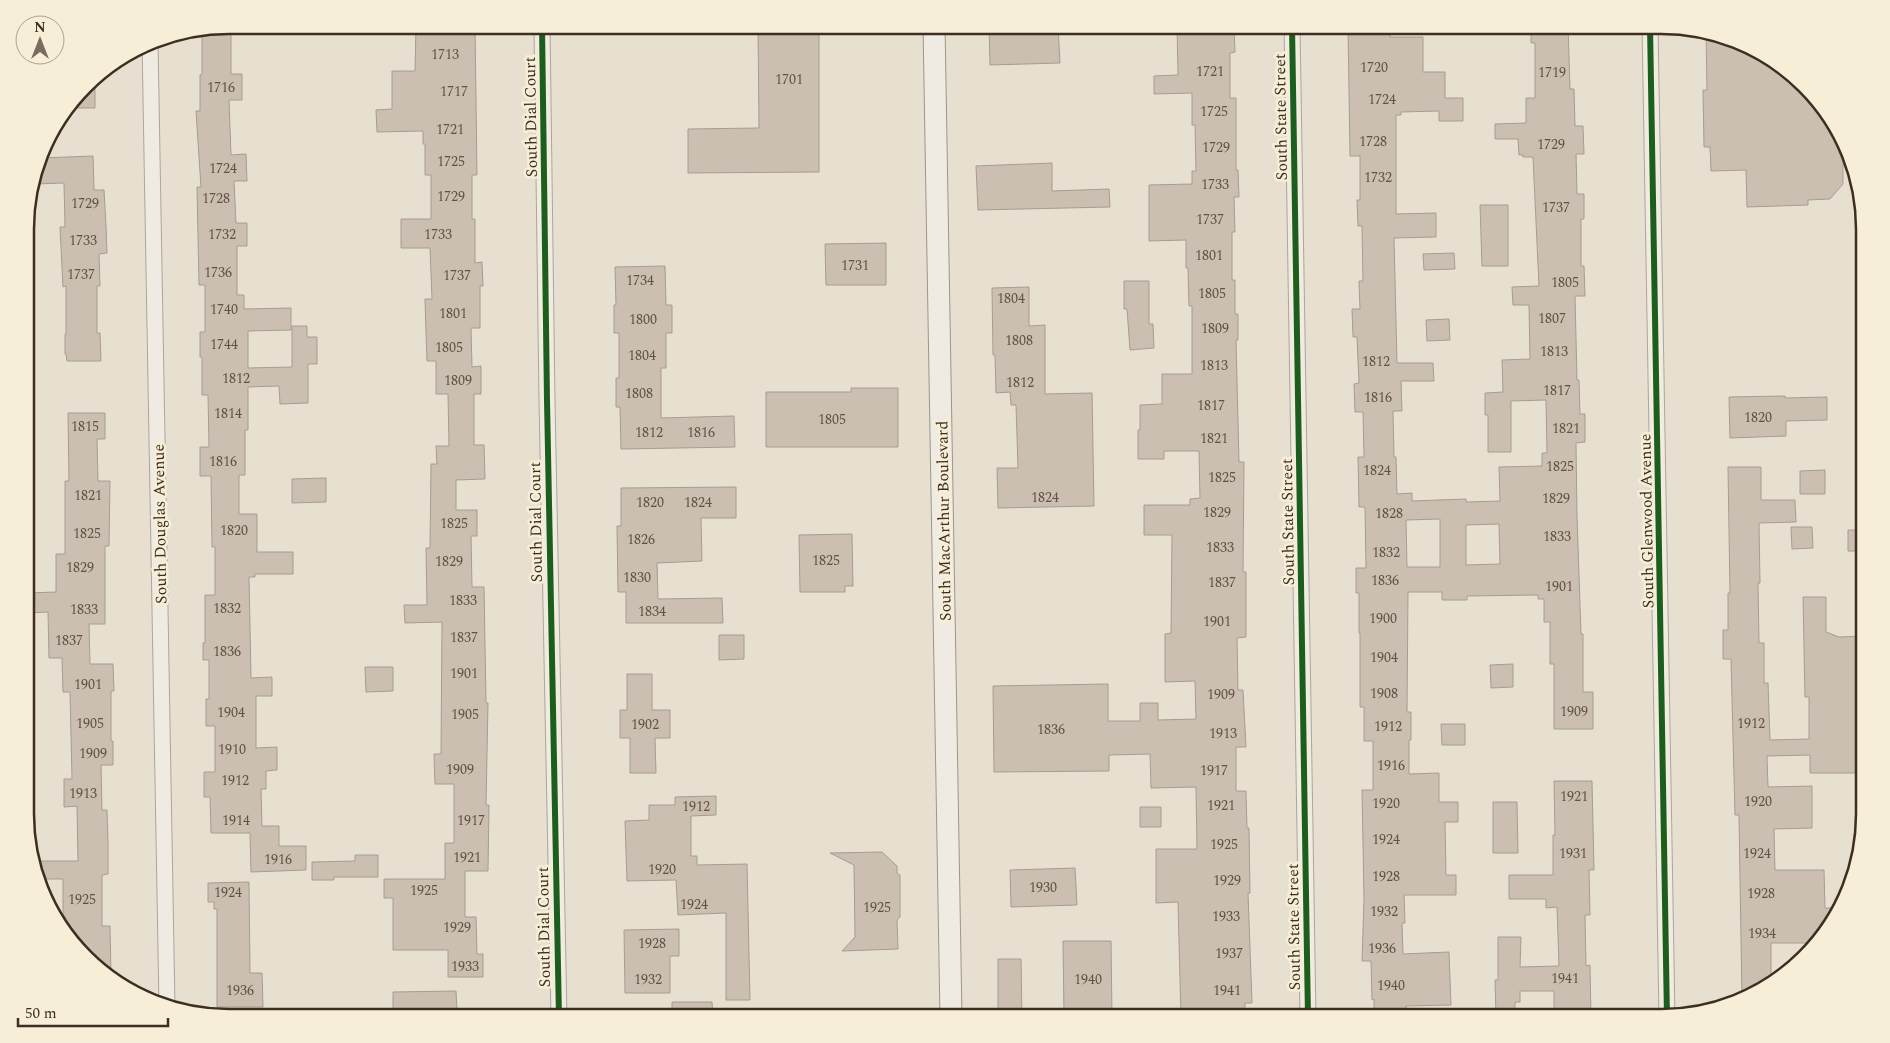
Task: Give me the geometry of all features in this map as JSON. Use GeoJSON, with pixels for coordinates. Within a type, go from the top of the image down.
{"type":"FeatureCollection","features":[{"type":"Feature","properties":{"kind":"main road","name":"South MacArthur Boulevard"},"geometry":{"type":"LineString","coordinates":[[934,34],[951,1009]]}},
{"type":"Feature","properties":{"kind":"street","name":"South Dial Court"},"geometry":{"type":"LineString","coordinates":[[542,34],[547,410],[559,1009]]}},
{"type":"Feature","properties":{"kind":"street","name":"South State Street"},"geometry":{"type":"LineString","coordinates":[[1292,34],[1308,1009]]}},
{"type":"Feature","properties":{"kind":"street","name":"South Glenwood Avenue"},"geometry":{"type":"LineString","coordinates":[[1650,34],[1666,1009]]}},
{"type":"Feature","properties":{"kind":"street","name":"South Douglas Avenue"},"geometry":{"type":"LineString","coordinates":[[150,51],[167,999]]}},
{"type":"Feature","properties":{"kind":"building"},"geometry":{"type":"Polygon","coordinates":[[[231,34],[231,74],[242,74],[242,100],[229,100],[231,155],[246,154],[247,181],[234,181],[236,223],[247,223],[247,246],[237,246],[237,295],[244,295],[244,309],[291,308],[291,330],[248,331],[248,368],[292,367],[292,326],[307,326],[307,337],[317,337],[317,364],[308,364],[308,403],[280,404],[279,386],[248,387],[248,430],[245,430],[245,475],[239,475],[239,514],[257,514],[257,552],[293,552],[293,574],[255,574],[255,577],[249,577],[251,678],[272,677],[272,696],[256,696],[256,748],[277,747],[277,770],[266,771],[266,789],[261,789],[262,826],[279,826],[279,846],[306,846],[306,870],[251,872],[250,833],[211,833],[210,797],[204,797],[204,772],[215,772],[215,726],[206,726],[206,699],[209,699],[209,660],[203,660],[203,643],[205,643],[205,595],[215,595],[215,547],[212,547],[211,476],[200,476],[200,447],[209,447],[208,395],[202,395],[202,357],[200,357],[200,332],[205,332],[205,285],[199,285],[197,187],[201,187],[196,111],[200,111],[200,75],[202,74],[202,35],[231,34]]]}},
{"type":"Feature","properties":{"kind":"building"},"geometry":{"type":"Polygon","coordinates":[[[416,34],[475,34],[477,175],[472,175],[472,219],[475,219],[475,263],[482,262],[483,286],[480,286],[480,328],[471,328],[472,367],[481,366],[481,394],[474,394],[474,445],[484,445],[485,479],[456,480],[456,510],[477,510],[477,536],[471,536],[472,587],[484,587],[486,703],[488,703],[486,805],[489,805],[488,871],[465,871],[465,917],[476,917],[477,954],[483,954],[483,977],[448,977],[448,950],[393,950],[393,898],[384,898],[384,879],[445,879],[445,843],[454,843],[454,784],[435,784],[434,754],[441,754],[442,622],[405,623],[404,605],[427,605],[426,548],[430,548],[431,464],[437,464],[436,446],[449,446],[448,394],[436,394],[436,361],[427,361],[425,299],[432,299],[430,248],[401,248],[401,219],[431,219],[431,175],[425,175],[423,131],[377,132],[376,110],[392,109],[392,71],[415,71],[416,34]]]}},
{"type":"Feature","properties":{"kind":"building"},"geometry":{"type":"Polygon","coordinates":[[[758,34],[819,34],[819,172],[688,173],[688,129],[759,128],[758,34]]]}},
{"type":"Feature","properties":{"kind":"building"},"geometry":{"type":"Polygon","coordinates":[[[989,34],[1058,34],[1060,63],[990,65],[989,34]]]}},
{"type":"Feature","properties":{"kind":"building"},"geometry":{"type":"Polygon","coordinates":[[[1177,34],[1234,34],[1235,52],[1230,53],[1230,98],[1236,98],[1236,170],[1238,170],[1239,197],[1234,197],[1235,232],[1232,232],[1232,280],[1235,280],[1235,314],[1238,314],[1238,340],[1236,340],[1239,462],[1244,462],[1243,572],[1246,572],[1246,637],[1237,638],[1238,690],[1243,690],[1246,747],[1236,747],[1236,791],[1246,791],[1247,828],[1249,828],[1250,893],[1248,893],[1252,1003],[1245,1003],[1245,1009],[1181,1009],[1178,902],[1156,903],[1156,849],[1197,849],[1196,787],[1151,788],[1150,754],[1109,755],[1109,771],[994,772],[993,686],[1108,684],[1108,721],[1140,721],[1140,703],[1158,703],[1158,720],[1196,719],[1195,681],[1165,682],[1165,634],[1171,633],[1172,535],[1144,535],[1144,505],[1190,505],[1190,499],[1200,498],[1199,451],[1164,451],[1164,459],[1138,459],[1140,405],[1162,404],[1162,374],[1192,374],[1192,306],[1189,306],[1186,240],[1149,241],[1149,185],[1192,184],[1192,171],[1196,171],[1195,125],[1192,125],[1192,93],[1154,94],[1154,76],[1178,75],[1177,34]]]}},
{"type":"Feature","properties":{"kind":"building"},"geometry":{"type":"Polygon","coordinates":[[[1348,34],[1390,34],[1390,37],[1423,37],[1423,72],[1445,72],[1445,98],[1463,98],[1463,121],[1439,121],[1439,111],[1401,112],[1401,115],[1396,115],[1396,214],[1436,213],[1436,237],[1394,238],[1397,363],[1433,363],[1434,381],[1401,381],[1402,411],[1393,411],[1397,494],[1412,493],[1412,501],[1466,499],[1466,502],[1500,501],[1499,467],[1542,466],[1542,453],[1547,453],[1546,400],[1511,401],[1511,452],[1488,452],[1488,415],[1485,415],[1485,393],[1503,392],[1502,360],[1530,359],[1529,305],[1513,305],[1512,287],[1539,286],[1533,157],[1519,155],[1518,139],[1495,139],[1495,124],[1526,123],[1526,98],[1535,98],[1535,43],[1531,43],[1531,34],[1568,34],[1570,89],[1574,89],[1575,126],[1583,126],[1584,154],[1576,154],[1577,194],[1584,194],[1584,219],[1581,219],[1581,266],[1584,266],[1585,296],[1575,296],[1577,380],[1579,380],[1580,414],[1585,414],[1585,442],[1576,443],[1577,516],[1581,634],[1583,634],[1583,692],[1593,692],[1593,729],[1554,729],[1554,664],[1550,664],[1550,622],[1544,622],[1544,599],[1538,599],[1538,595],[1467,596],[1467,600],[1442,600],[1442,592],[1408,592],[1407,712],[1411,712],[1409,774],[1439,773],[1439,802],[1458,802],[1458,822],[1445,822],[1446,875],[1456,875],[1456,895],[1404,895],[1405,923],[1402,923],[1403,954],[1449,952],[1451,1005],[1406,1006],[1406,1009],[1374,1009],[1371,961],[1362,961],[1364,899],[1362,790],[1373,790],[1373,741],[1364,741],[1364,707],[1360,707],[1359,593],[1356,593],[1356,568],[1366,568],[1365,507],[1359,507],[1358,457],[1364,457],[1363,412],[1355,412],[1354,384],[1359,383],[1357,337],[1353,337],[1352,309],[1360,309],[1359,281],[1363,281],[1362,226],[1358,226],[1357,200],[1360,200],[1360,156],[1350,156],[1348,34]],[[1440,519],[1406,520],[1407,567],[1440,567],[1440,519]],[[1499,524],[1466,525],[1466,565],[1500,564],[1499,524]]]}},
{"type":"Feature","properties":{"kind":"building"},"geometry":{"type":"Polygon","coordinates":[[[1706,39],[1736,49],[1770,67],[1790,82],[1808,100],[1830,131],[1845,164],[1843,164],[1843,184],[1830,199],[1808,200],[1808,205],[1747,207],[1746,170],[1711,171],[1710,147],[1704,147],[1703,90],[1707,90],[1706,39]]]}},
{"type":"Feature","properties":{"kind":"building"},"geometry":{"type":"Polygon","coordinates":[[[95,87],[95,108],[76,108],[95,87]]]}},
{"type":"Feature","properties":{"kind":"building"},"geometry":{"type":"Polygon","coordinates":[[[93,156],[94,190],[104,190],[107,253],[99,254],[100,286],[97,286],[97,333],[100,333],[101,361],[67,361],[65,354],[66,286],[63,287],[60,227],[65,227],[64,183],[39,184],[47,158],[93,156]]]}},
{"type":"Feature","properties":{"kind":"building"},"geometry":{"type":"Polygon","coordinates":[[[1052,163],[1052,191],[1109,189],[1110,207],[978,210],[976,166],[1052,163]]]}},
{"type":"Feature","properties":{"kind":"building"},"geometry":{"type":"Polygon","coordinates":[[[1480,205],[1508,205],[1508,266],[1482,266],[1480,205]]]}},
{"type":"Feature","properties":{"kind":"building"},"geometry":{"type":"Polygon","coordinates":[[[886,243],[886,285],[826,285],[825,244],[886,243]]]}},
{"type":"Feature","properties":{"kind":"building"},"geometry":{"type":"Polygon","coordinates":[[[1454,253],[1455,269],[1424,270],[1423,254],[1454,253]]]}},
{"type":"Feature","properties":{"kind":"building"},"geometry":{"type":"Polygon","coordinates":[[[665,266],[666,305],[672,305],[672,333],[666,333],[666,368],[661,368],[661,418],[734,416],[735,447],[621,449],[620,407],[616,407],[616,378],[619,378],[619,333],[614,333],[614,305],[616,305],[615,267],[665,266]]]}},
{"type":"Feature","properties":{"kind":"building"},"geometry":{"type":"Polygon","coordinates":[[[1124,281],[1149,281],[1149,324],[1153,324],[1154,348],[1130,350],[1127,309],[1124,309],[1124,281]]]}},
{"type":"Feature","properties":{"kind":"building"},"geometry":{"type":"Polygon","coordinates":[[[1029,287],[1029,326],[1045,325],[1045,394],[1092,393],[1094,506],[998,508],[997,468],[1018,468],[1016,405],[1011,405],[1010,392],[996,393],[995,355],[993,355],[992,288],[1029,287]]]}},
{"type":"Feature","properties":{"kind":"building"},"geometry":{"type":"Polygon","coordinates":[[[1449,319],[1450,340],[1427,341],[1426,320],[1449,319]]]}},
{"type":"Feature","properties":{"kind":"building"},"geometry":{"type":"Polygon","coordinates":[[[851,388],[898,388],[898,447],[766,447],[766,392],[851,392],[851,388]]]}},
{"type":"Feature","properties":{"kind":"building"},"geometry":{"type":"Polygon","coordinates":[[[1785,396],[1785,398],[1827,397],[1827,420],[1786,421],[1786,436],[1730,438],[1729,397],[1785,396]]]}},
{"type":"Feature","properties":{"kind":"building"},"geometry":{"type":"Polygon","coordinates":[[[68,413],[105,413],[105,439],[97,439],[98,481],[110,481],[109,546],[105,546],[105,624],[89,624],[90,664],[113,664],[114,691],[111,691],[111,741],[113,741],[113,765],[101,765],[102,810],[107,810],[108,841],[108,874],[102,875],[102,926],[110,926],[111,970],[82,943],[67,923],[65,916],[63,916],[63,879],[45,879],[39,861],[78,861],[77,806],[64,807],[64,779],[72,779],[70,692],[63,692],[62,658],[49,658],[48,612],[34,613],[34,593],[56,592],[56,554],[65,554],[65,481],[69,481],[68,413]]]}},
{"type":"Feature","properties":{"kind":"building"},"geometry":{"type":"Polygon","coordinates":[[[1728,467],[1761,467],[1761,500],[1795,500],[1796,522],[1759,523],[1759,643],[1764,643],[1764,683],[1768,683],[1770,740],[1809,739],[1809,697],[1805,697],[1803,597],[1826,597],[1826,632],[1839,637],[1856,636],[1856,773],[1810,773],[1810,755],[1767,756],[1768,787],[1812,786],[1812,828],[1774,829],[1775,870],[1824,870],[1825,908],[1832,908],[1808,943],[1771,943],[1771,975],[1742,991],[1739,815],[1735,815],[1731,659],[1723,659],[1723,630],[1728,630],[1728,593],[1730,593],[1728,467]]]}},
{"type":"Feature","properties":{"kind":"building"},"geometry":{"type":"Polygon","coordinates":[[[1825,470],[1825,494],[1800,494],[1800,471],[1825,470]]]}},
{"type":"Feature","properties":{"kind":"building"},"geometry":{"type":"Polygon","coordinates":[[[326,478],[326,502],[292,503],[292,479],[326,478]]]}},
{"type":"Feature","properties":{"kind":"building"},"geometry":{"type":"Polygon","coordinates":[[[736,487],[736,518],[701,518],[702,561],[657,563],[658,599],[722,598],[723,623],[626,623],[626,592],[618,592],[617,526],[621,526],[621,488],[736,487]]]}},
{"type":"Feature","properties":{"kind":"building"},"geometry":{"type":"Polygon","coordinates":[[[1791,527],[1812,527],[1813,548],[1792,549],[1791,527]]]}},
{"type":"Feature","properties":{"kind":"building"},"geometry":{"type":"Polygon","coordinates":[[[1848,530],[1856,530],[1856,551],[1848,551],[1848,530]]]}},
{"type":"Feature","properties":{"kind":"building"},"geometry":{"type":"Polygon","coordinates":[[[852,534],[853,586],[845,586],[845,592],[800,592],[799,535],[852,534]]]}},
{"type":"Feature","properties":{"kind":"building"},"geometry":{"type":"Polygon","coordinates":[[[719,635],[744,635],[744,659],[719,660],[719,635]]]}},
{"type":"Feature","properties":{"kind":"building"},"geometry":{"type":"Polygon","coordinates":[[[1513,664],[1513,687],[1491,688],[1490,665],[1513,664]]]}},
{"type":"Feature","properties":{"kind":"building"},"geometry":{"type":"Polygon","coordinates":[[[365,667],[393,667],[393,691],[366,692],[365,667]]]}},
{"type":"Feature","properties":{"kind":"building"},"geometry":{"type":"Polygon","coordinates":[[[627,674],[652,674],[652,710],[670,710],[670,738],[655,738],[656,773],[630,773],[630,738],[620,738],[620,710],[627,710],[627,674]]]}},
{"type":"Feature","properties":{"kind":"building"},"geometry":{"type":"Polygon","coordinates":[[[1441,724],[1465,724],[1465,745],[1442,745],[1441,724]]]}},
{"type":"Feature","properties":{"kind":"building"},"geometry":{"type":"Polygon","coordinates":[[[1554,781],[1592,781],[1594,870],[1589,870],[1590,915],[1585,915],[1586,966],[1590,965],[1591,1009],[1554,1009],[1554,991],[1520,991],[1520,1002],[1515,1002],[1515,1009],[1496,1009],[1495,980],[1498,980],[1498,937],[1521,937],[1520,967],[1559,966],[1557,907],[1546,908],[1546,899],[1509,899],[1509,875],[1553,875],[1553,835],[1555,835],[1554,781]]]}},
{"type":"Feature","properties":{"kind":"building"},"geometry":{"type":"Polygon","coordinates":[[[716,796],[716,815],[691,816],[691,856],[697,856],[697,865],[747,864],[750,1000],[726,1000],[726,913],[678,915],[676,880],[627,881],[625,821],[649,820],[649,805],[675,805],[675,797],[716,796]]]}},
{"type":"Feature","properties":{"kind":"building"},"geometry":{"type":"Polygon","coordinates":[[[1493,802],[1517,802],[1518,853],[1493,853],[1493,802]]]}},
{"type":"Feature","properties":{"kind":"building"},"geometry":{"type":"Polygon","coordinates":[[[1140,807],[1161,807],[1161,827],[1140,827],[1140,807]]]}},
{"type":"Feature","properties":{"kind":"building"},"geometry":{"type":"Polygon","coordinates":[[[882,852],[897,866],[897,873],[900,875],[900,917],[897,920],[898,949],[842,951],[855,937],[854,865],[830,853],[882,852]]]}},
{"type":"Feature","properties":{"kind":"building"},"geometry":{"type":"Polygon","coordinates":[[[355,855],[378,855],[378,877],[334,877],[334,880],[312,880],[312,862],[355,861],[355,855]]]}},
{"type":"Feature","properties":{"kind":"building"},"geometry":{"type":"Polygon","coordinates":[[[1075,868],[1077,905],[1011,907],[1010,870],[1075,868]]]}},
{"type":"Feature","properties":{"kind":"building"},"geometry":{"type":"Polygon","coordinates":[[[249,882],[250,973],[262,973],[263,1007],[217,1007],[217,909],[214,909],[214,902],[208,902],[208,883],[249,882]]]}},
{"type":"Feature","properties":{"kind":"building"},"geometry":{"type":"Polygon","coordinates":[[[679,929],[679,956],[670,956],[670,993],[625,993],[624,930],[679,929]]]}},
{"type":"Feature","properties":{"kind":"building"},"geometry":{"type":"Polygon","coordinates":[[[1063,941],[1111,941],[1112,1009],[1064,1009],[1063,941]]]}},
{"type":"Feature","properties":{"kind":"building"},"geometry":{"type":"Polygon","coordinates":[[[998,959],[1021,959],[1022,1009],[998,1009],[998,959]]]}},
{"type":"Feature","properties":{"kind":"building"},"geometry":{"type":"Polygon","coordinates":[[[456,991],[457,1009],[393,1009],[393,992],[456,991]]]}},
{"type":"Feature","properties":{"kind":"building"},"geometry":{"type":"Polygon","coordinates":[[[672,1002],[712,1002],[712,1009],[672,1009],[672,1002]]]}},
{"type":"Feature","properties":{"kind":"cycle path"},"geometry":{"type":"LineString","coordinates":[[542,34],[559,1009]]}},
{"type":"Feature","properties":{"kind":"cycle path"},"geometry":{"type":"LineString","coordinates":[[1292,34],[1308,1009]]}},
{"type":"Feature","properties":{"kind":"cycle path"},"geometry":{"type":"LineString","coordinates":[[1650,34],[1667,1009]]}}]}
